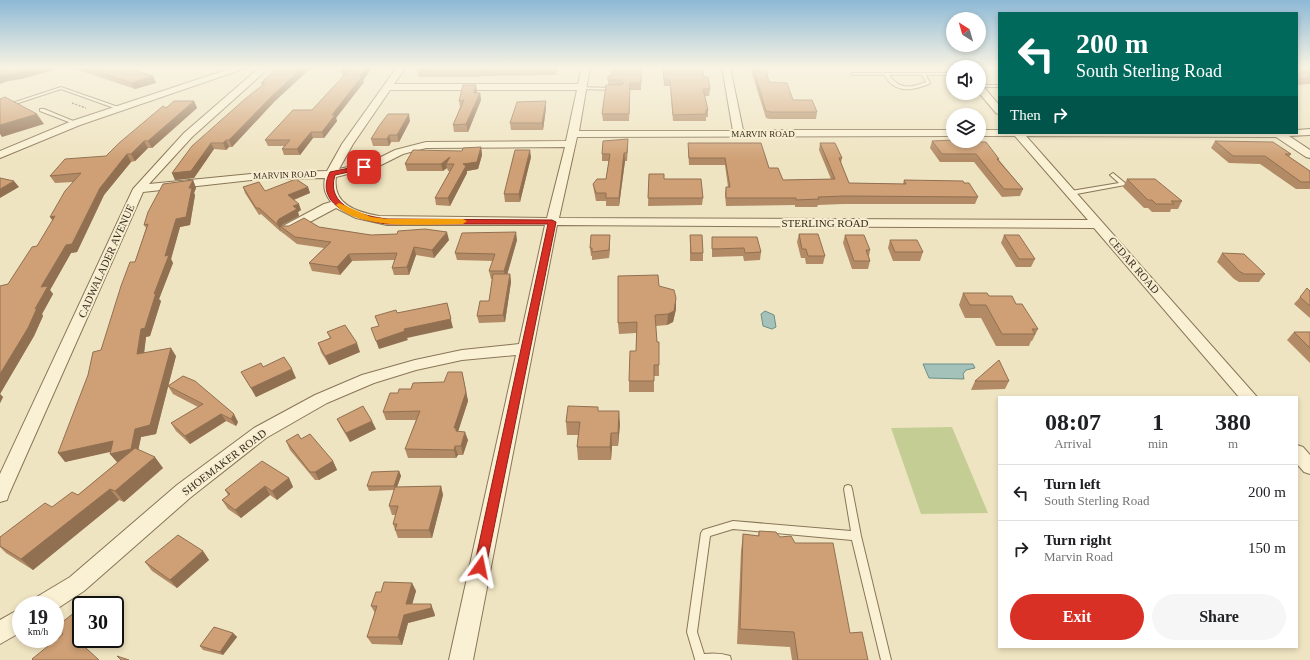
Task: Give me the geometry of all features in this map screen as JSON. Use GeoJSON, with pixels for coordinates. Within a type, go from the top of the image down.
{"type":"FeatureCollection","features":[{"type":"Feature","properties":{"kind":"street"},"geometry":{"type":"LineString","coordinates":[[0,155],[76,123],[150,98]]}},
{"type":"Feature","properties":{"kind":"street","name":"CADWALADER AVENUE"},"geometry":{"type":"LineString","coordinates":[[0,494],[139,189],[188,135],[231,98]]}},
{"type":"Feature","properties":{"kind":"street"},"geometry":{"type":"LineString","coordinates":[[287,229],[328,207],[338,204],[330,193],[329,184],[332,174],[345,146],[381,98]]}},
{"type":"Feature","properties":{"kind":"street"},"geometry":{"type":"LineString","coordinates":[[461,660],[552,222],[572,139],[579,98]]}},
{"type":"Feature","properties":{"kind":"street"},"geometry":{"type":"LineString","coordinates":[[732,98],[739,134]]}},
{"type":"Feature","properties":{"kind":"street"},"geometry":{"type":"LineString","coordinates":[[988,98],[998,110]]}},
{"type":"Feature","properties":{"kind":"street"},"geometry":{"type":"LineString","coordinates":[[1298,133],[1310,132]]}},
{"type":"Feature","properties":{"kind":"street","name":"MARVIN ROAD"},"geometry":{"type":"LineString","coordinates":[[139,189],[260,176],[332,174],[375,164],[399,152],[426,145],[739,134],[946,134]]}},
{"type":"Feature","properties":{"kind":"street"},"geometry":{"type":"LineString","coordinates":[[986,134],[998,134]]}},
{"type":"Feature","properties":{"kind":"street","name":"CEDAR ROAD"},"geometry":{"type":"LineString","coordinates":[[1019,134],[1248,396]]}},
{"type":"Feature","properties":{"kind":"street"},"geometry":{"type":"LineString","coordinates":[[1278,134],[1310,155]]}},
{"type":"Feature","properties":{"kind":"street","name":"STERLING ROAD"},"geometry":{"type":"LineString","coordinates":[[338,204],[346,210],[370,220],[387,221],[1098,224]]}},
{"type":"Feature","properties":{"kind":"street","name":"SHOEMAKER ROAD"},"geometry":{"type":"LineString","coordinates":[[58,596],[77,584],[184,491],[260,433],[321,399],[368,379],[415,365],[462,355],[526,349]]}},
{"type":"Feature","properties":{"kind":"street"},"geometry":{"type":"LineString","coordinates":[[1298,453],[1310,467]]}},
{"type":"Feature","properties":{"kind":"street"},"geometry":{"type":"LineString","coordinates":[[0,633],[12,625]]}},
{"type":"Feature","properties":{"kind":"lane"},"geometry":{"type":"LineString","coordinates":[[0,108],[31,98]]}},
{"type":"Feature","properties":{"kind":"lane"},"geometry":{"type":"LineString","coordinates":[[89,98],[119,108]]}},
{"type":"Feature","properties":{"kind":"lane"},"geometry":{"type":"LineString","coordinates":[[42,110],[76,123]]}},
{"type":"Feature","properties":{"kind":"lane"},"geometry":{"type":"LineString","coordinates":[[1071,193],[1123,184],[1113,175]]}},
{"type":"Feature","properties":{"kind":"lane"},"geometry":{"type":"LineString","coordinates":[[848,489],[856,536],[886,660]]}},
{"type":"Feature","properties":{"kind":"lane"},"geometry":{"type":"LineString","coordinates":[[726,660],[715,658],[701,660],[692,632],[706,533],[733,525],[856,536]]}},
{"type":"Feature","properties":{"kind":"path"},"geometry":{"type":"LineString","coordinates":[[71,102],[90,110]]}},
{"type":"Feature","properties":{"kind":"green space"},"geometry":{"type":"Polygon","coordinates":[[[952,427],[988,513],[921,514],[891,428],[952,427]]]}},
{"type":"Feature","properties":{"kind":"water"},"geometry":{"type":"Polygon","coordinates":[[[765,311],[774,315],[776,327],[772,329],[763,326],[761,314],[765,311]]]}},
{"type":"Feature","properties":{"kind":"water"},"geometry":{"type":"Polygon","coordinates":[[[923,364],[973,364],[975,368],[966,370],[963,374],[964,379],[929,378],[923,364]]]}},
{"type":"Feature","properties":{"kind":"building"},"geometry":{"type":"Polygon","coordinates":[[[7,98],[37,114],[0,125],[0,99],[7,98]]]}},
{"type":"Feature","properties":{"kind":"building"},"geometry":{"type":"Polygon","coordinates":[[[270,98],[229,140],[226,140],[223,143],[211,143],[191,171],[172,173],[192,146],[245,99],[270,98]]]}},
{"type":"Feature","properties":{"kind":"building"},"geometry":{"type":"Polygon","coordinates":[[[323,98],[345,98],[332,115],[335,115],[322,132],[311,132],[297,149],[282,149],[290,140],[265,140],[293,110],[312,110],[323,98]]]}},
{"type":"Feature","properties":{"kind":"building"},"geometry":{"type":"Polygon","coordinates":[[[460,98],[478,98],[466,124],[453,125],[464,100],[459,101],[460,98]]]}},
{"type":"Feature","properties":{"kind":"building"},"geometry":{"type":"Polygon","coordinates":[[[604,98],[630,98],[629,114],[602,114],[604,98]]]}},
{"type":"Feature","properties":{"kind":"building"},"geometry":{"type":"Polygon","coordinates":[[[672,98],[705,98],[708,110],[706,110],[706,114],[673,115],[672,98]]]}},
{"type":"Feature","properties":{"kind":"building"},"geometry":{"type":"Polygon","coordinates":[[[762,98],[792,98],[793,100],[812,100],[817,112],[771,112],[766,111],[762,98]]]}},
{"type":"Feature","properties":{"kind":"building"},"geometry":{"type":"Polygon","coordinates":[[[174,101],[194,101],[148,141],[144,141],[131,154],[127,154],[100,188],[72,244],[66,245],[41,287],[48,286],[35,309],[37,308],[28,328],[0,374],[0,286],[8,284],[32,247],[37,246],[55,216],[50,217],[65,191],[81,173],[50,176],[65,159],[106,156],[119,143],[163,106],[166,108],[174,101]]]}},
{"type":"Feature","properties":{"kind":"building"},"geometry":{"type":"Polygon","coordinates":[[[546,101],[542,123],[510,123],[517,102],[546,101]]]}},
{"type":"Feature","properties":{"kind":"building"},"geometry":{"type":"Polygon","coordinates":[[[388,114],[409,114],[397,135],[389,135],[387,139],[371,139],[379,126],[388,114]]]}},
{"type":"Feature","properties":{"kind":"building"},"geometry":{"type":"Polygon","coordinates":[[[628,139],[627,153],[624,153],[619,198],[606,198],[606,193],[596,193],[593,184],[597,179],[606,179],[610,154],[602,154],[603,141],[628,139]]]}},
{"type":"Feature","properties":{"kind":"building"},"geometry":{"type":"Polygon","coordinates":[[[946,140],[946,148],[986,148],[986,142],[999,159],[997,159],[1023,189],[1004,189],[976,154],[942,154],[932,141],[946,140]]]}},
{"type":"Feature","properties":{"kind":"building"},"geometry":{"type":"Polygon","coordinates":[[[1215,141],[1273,142],[1291,154],[1285,154],[1310,171],[1310,182],[1301,182],[1265,156],[1233,156],[1215,141]]]}},
{"type":"Feature","properties":{"kind":"building"},"geometry":{"type":"Polygon","coordinates":[[[688,143],[761,143],[769,168],[778,168],[783,180],[835,179],[820,143],[835,143],[842,158],[839,158],[849,183],[906,184],[904,180],[963,181],[964,183],[969,183],[978,197],[845,196],[818,197],[819,199],[796,200],[796,198],[726,198],[726,187],[730,187],[725,158],[689,158],[688,143]]]}},
{"type":"Feature","properties":{"kind":"building"},"geometry":{"type":"Polygon","coordinates":[[[481,147],[477,162],[463,164],[466,166],[448,198],[435,198],[454,164],[446,164],[450,157],[441,164],[405,164],[413,150],[462,151],[463,148],[481,147]]]}},
{"type":"Feature","properties":{"kind":"building"},"geometry":{"type":"Polygon","coordinates":[[[515,150],[530,150],[519,194],[504,194],[515,150]]]}},
{"type":"Feature","properties":{"kind":"building"},"geometry":{"type":"Polygon","coordinates":[[[649,174],[664,174],[664,179],[701,179],[703,198],[648,198],[649,174]]]}},
{"type":"Feature","properties":{"kind":"building"},"geometry":{"type":"Polygon","coordinates":[[[0,178],[14,181],[0,189],[0,178]]]}},
{"type":"Feature","properties":{"kind":"building"},"geometry":{"type":"Polygon","coordinates":[[[296,179],[308,187],[288,195],[299,204],[293,206],[297,209],[279,219],[277,222],[279,226],[259,208],[256,208],[243,187],[259,182],[265,191],[296,179]]]}},
{"type":"Feature","properties":{"kind":"building"},"geometry":{"type":"Polygon","coordinates":[[[1127,179],[1155,179],[1182,201],[1171,201],[1174,204],[1156,204],[1152,200],[1148,200],[1127,179]]]}},
{"type":"Feature","properties":{"kind":"building"},"geometry":{"type":"Polygon","coordinates":[[[193,180],[189,188],[192,188],[186,217],[176,219],[165,256],[169,255],[154,294],[156,293],[145,328],[141,329],[137,354],[171,348],[150,425],[135,429],[131,449],[110,454],[113,441],[58,453],[88,375],[93,352],[101,350],[130,262],[135,262],[148,224],[144,225],[148,212],[163,184],[193,180]]]}},
{"type":"Feature","properties":{"kind":"building"},"geometry":{"type":"Polygon","coordinates":[[[304,218],[319,227],[371,235],[397,234],[398,231],[425,229],[447,232],[432,250],[414,247],[407,267],[392,268],[397,253],[349,254],[337,267],[309,263],[331,242],[295,237],[280,226],[289,226],[304,218]]]}},
{"type":"Feature","properties":{"kind":"building"},"geometry":{"type":"Polygon","coordinates":[[[516,232],[504,271],[489,271],[495,254],[455,253],[462,233],[516,232]]]}},
{"type":"Feature","properties":{"kind":"building"},"geometry":{"type":"Polygon","coordinates":[[[799,234],[818,234],[825,256],[808,256],[806,249],[802,249],[799,234]]]}},
{"type":"Feature","properties":{"kind":"building"},"geometry":{"type":"Polygon","coordinates":[[[591,235],[610,235],[609,250],[592,252],[592,248],[590,248],[591,235]]]}},
{"type":"Feature","properties":{"kind":"building"},"geometry":{"type":"Polygon","coordinates":[[[690,235],[702,235],[703,253],[691,253],[690,235]]]}},
{"type":"Feature","properties":{"kind":"building"},"geometry":{"type":"Polygon","coordinates":[[[845,235],[864,235],[870,250],[866,250],[870,261],[854,261],[845,235]]]}},
{"type":"Feature","properties":{"kind":"building"},"geometry":{"type":"Polygon","coordinates":[[[1004,235],[1019,235],[1035,259],[1019,259],[1004,235]]]}},
{"type":"Feature","properties":{"kind":"building"},"geometry":{"type":"Polygon","coordinates":[[[712,237],[757,237],[761,252],[745,253],[744,248],[712,249],[712,237]]]}},
{"type":"Feature","properties":{"kind":"building"},"geometry":{"type":"Polygon","coordinates":[[[890,240],[917,240],[923,252],[895,252],[890,240]]]}},
{"type":"Feature","properties":{"kind":"building"},"geometry":{"type":"Polygon","coordinates":[[[1222,253],[1244,254],[1265,274],[1244,274],[1239,271],[1222,253]]]}},
{"type":"Feature","properties":{"kind":"building"},"geometry":{"type":"Polygon","coordinates":[[[493,274],[510,274],[503,315],[477,316],[480,301],[489,301],[493,274]]]}},
{"type":"Feature","properties":{"kind":"building"},"geometry":{"type":"Polygon","coordinates":[[[658,275],[659,286],[674,290],[676,298],[674,311],[668,314],[655,315],[657,342],[659,342],[659,365],[654,365],[654,381],[629,381],[630,351],[636,351],[637,322],[618,323],[618,276],[658,275]]]}},
{"type":"Feature","properties":{"kind":"building"},"geometry":{"type":"Polygon","coordinates":[[[1307,288],[1310,291],[1310,306],[1300,297],[1307,288]]]}},
{"type":"Feature","properties":{"kind":"building"},"geometry":{"type":"Polygon","coordinates":[[[963,293],[987,293],[989,296],[1012,296],[1016,304],[1022,304],[1038,329],[1032,329],[1035,334],[1002,334],[986,305],[970,305],[963,293]]]}},
{"type":"Feature","properties":{"kind":"building"},"geometry":{"type":"Polygon","coordinates":[[[447,303],[451,319],[404,329],[405,331],[376,341],[371,328],[379,326],[375,316],[396,310],[397,313],[447,303]]]}},
{"type":"Feature","properties":{"kind":"building"},"geometry":{"type":"Polygon","coordinates":[[[345,325],[357,343],[325,356],[318,343],[331,338],[327,332],[345,325]]]}},
{"type":"Feature","properties":{"kind":"building"},"geometry":{"type":"Polygon","coordinates":[[[1294,332],[1310,332],[1310,348],[1294,332]]]}},
{"type":"Feature","properties":{"kind":"building"},"geometry":{"type":"Polygon","coordinates":[[[284,357],[292,369],[251,388],[241,372],[261,363],[263,367],[284,357]]]}},
{"type":"Feature","properties":{"kind":"building"},"geometry":{"type":"Polygon","coordinates":[[[999,360],[1009,381],[975,381],[999,360]]]}},
{"type":"Feature","properties":{"kind":"building"},"geometry":{"type":"Polygon","coordinates":[[[448,372],[462,372],[466,392],[454,428],[456,428],[456,431],[465,432],[461,446],[455,446],[454,450],[405,449],[420,411],[383,412],[390,393],[398,393],[399,389],[411,389],[413,383],[444,382],[448,372]]]}},
{"type":"Feature","properties":{"kind":"building"},"geometry":{"type":"Polygon","coordinates":[[[183,376],[195,381],[234,414],[231,419],[221,414],[185,436],[171,423],[203,404],[168,386],[183,376]]]}},
{"type":"Feature","properties":{"kind":"building"},"geometry":{"type":"Polygon","coordinates":[[[363,406],[372,421],[346,433],[337,419],[363,406]]]}},
{"type":"Feature","properties":{"kind":"building"},"geometry":{"type":"Polygon","coordinates":[[[568,406],[598,407],[598,411],[619,411],[618,433],[611,433],[610,447],[577,447],[580,422],[566,422],[568,406]]]}},
{"type":"Feature","properties":{"kind":"building"},"geometry":{"type":"Polygon","coordinates":[[[298,434],[301,439],[310,434],[333,461],[315,472],[310,472],[286,441],[298,434]]]}},
{"type":"Feature","properties":{"kind":"building"},"geometry":{"type":"Polygon","coordinates":[[[135,448],[155,457],[115,491],[110,489],[21,559],[0,546],[0,537],[45,503],[52,507],[72,492],[78,495],[135,448]]]}},
{"type":"Feature","properties":{"kind":"building"},"geometry":{"type":"Polygon","coordinates":[[[262,461],[289,478],[272,491],[265,486],[235,510],[222,500],[230,494],[225,490],[262,461]]]}},
{"type":"Feature","properties":{"kind":"building"},"geometry":{"type":"Polygon","coordinates":[[[399,471],[394,486],[367,486],[372,472],[399,471]]]}},
{"type":"Feature","properties":{"kind":"building"},"geometry":{"type":"Polygon","coordinates":[[[441,486],[429,530],[395,530],[397,524],[393,524],[398,506],[389,506],[395,487],[441,486]]]}},
{"type":"Feature","properties":{"kind":"building"},"geometry":{"type":"Polygon","coordinates":[[[759,531],[776,532],[780,537],[791,536],[795,543],[833,543],[850,633],[862,632],[868,660],[798,660],[794,632],[740,629],[743,534],[759,536],[759,531]]]}},
{"type":"Feature","properties":{"kind":"building"},"geometry":{"type":"Polygon","coordinates":[[[178,535],[203,551],[170,580],[145,562],[178,535]]]}},
{"type":"Feature","properties":{"kind":"building"},"geometry":{"type":"Polygon","coordinates":[[[384,582],[412,583],[406,604],[431,604],[431,608],[404,615],[398,637],[367,637],[377,606],[371,606],[376,592],[381,592],[384,582]]]}},
{"type":"Feature","properties":{"kind":"building"},"geometry":{"type":"Polygon","coordinates":[[[72,614],[72,648],[86,648],[99,660],[32,659],[46,648],[64,648],[64,621],[72,614]]]}},
{"type":"Feature","properties":{"kind":"building"},"geometry":{"type":"Polygon","coordinates":[[[214,627],[233,633],[220,652],[200,646],[214,627]]]}},
{"type":"Feature","properties":{"kind":"building"},"geometry":{"type":"Polygon","coordinates":[[[117,656],[129,660],[121,660],[117,656]]]}},
{"type":"Feature","properties":{"kind":"slow traffic"},"geometry":{"type":"LineString","coordinates":[[339,205],[346,210],[370,220],[463,221]]}},
{"type":"Feature","properties":{"kind":"route"},"geometry":{"type":"LineString","coordinates":[[364,167],[332,174],[329,184],[330,193],[338,204],[346,210],[370,220],[552,222],[480,567]]}}]}
